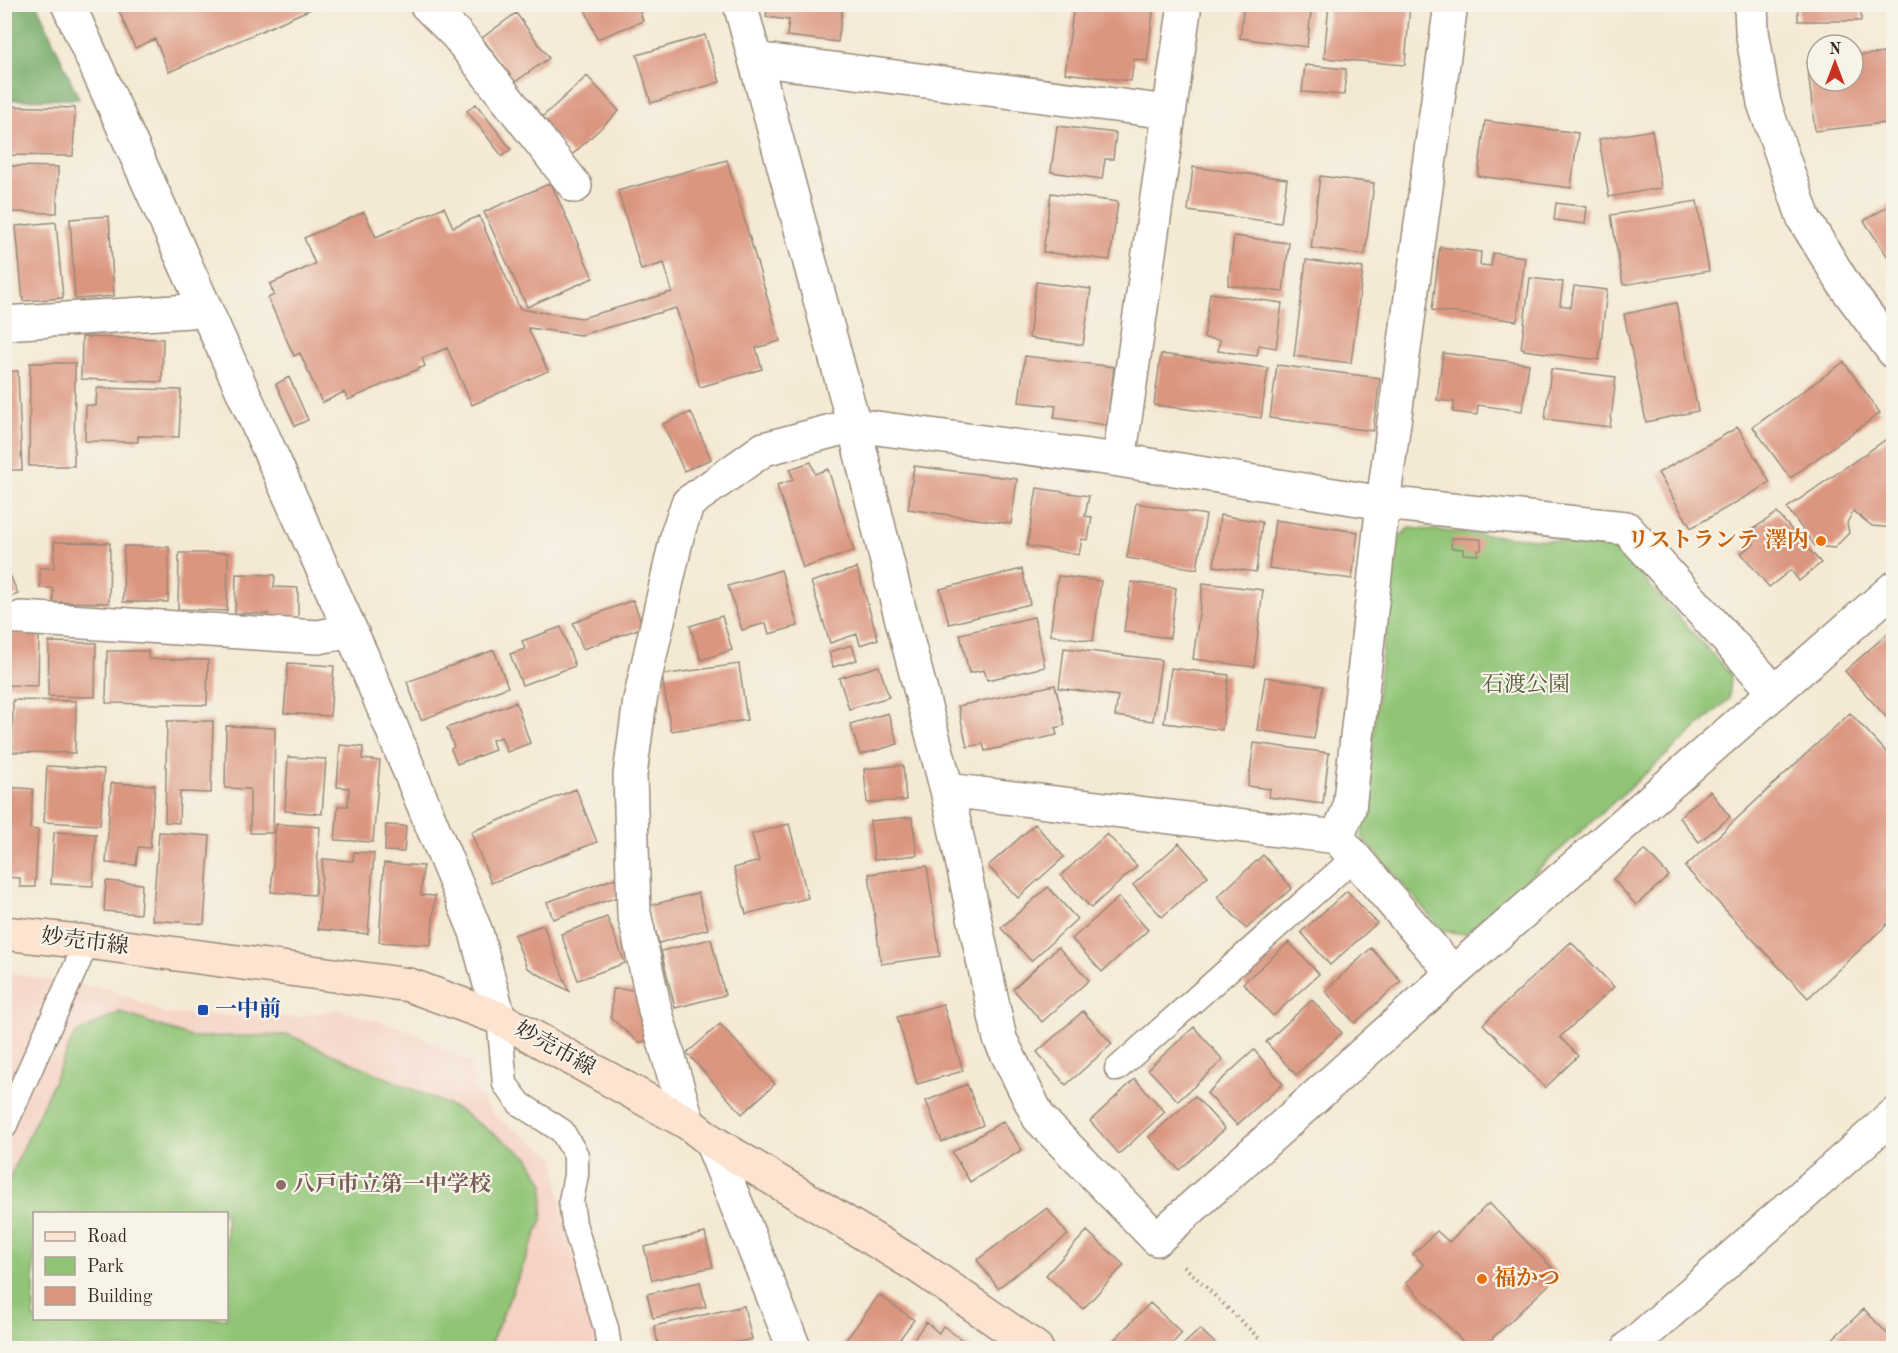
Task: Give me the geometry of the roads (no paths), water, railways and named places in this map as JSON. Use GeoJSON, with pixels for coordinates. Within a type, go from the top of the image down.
{"type":"FeatureCollection","features":[{"type":"Feature","properties":{"kind":"main road","name":"妙売市線"},"geometry":{"type":"LineString","coordinates":[[4,933],[409,985],[498,1018],[700,1132],[919,1267],[1036,1348]]}},
{"type":"Feature","properties":{"kind":"street"},"geometry":{"type":"LineString","coordinates":[[68,4],[350,631],[476,932],[498,1018]]}},
{"type":"Feature","properties":{"kind":"street"},"geometry":{"type":"LineString","coordinates":[[426,4],[457,35],[575,186]]}},
{"type":"Feature","properties":{"kind":"street"},"geometry":{"type":"LineString","coordinates":[[740,4],[854,425],[893,586],[947,790],[1000,1039],[1039,1118],[1156,1239],[1453,973],[1893,588]]}},
{"type":"Feature","properties":{"kind":"street"},"geometry":{"type":"LineString","coordinates":[[1119,460],[1185,4]]}},
{"type":"Feature","properties":{"kind":"street"},"geometry":{"type":"LineString","coordinates":[[1346,847],[1383,503],[1451,4]]}},
{"type":"Feature","properties":{"kind":"street"},"geometry":{"type":"LineString","coordinates":[[1751,4],[1752,31],[1764,103],[1804,219],[1845,286],[1893,352]]}},
{"type":"Feature","properties":{"kind":"street"},"geometry":{"type":"LineString","coordinates":[[755,59],[1170,112]]}},
{"type":"Feature","properties":{"kind":"street"},"geometry":{"type":"LineString","coordinates":[[4,323],[205,310]]}},
{"type":"Feature","properties":{"kind":"street"},"geometry":{"type":"LineString","coordinates":[[794,1348],[700,1132],[655,1010],[634,913],[630,775],[640,700],[678,532],[688,503],[764,449],[854,425],[1119,460],[1383,503],[1626,528],[1774,692]]}},
{"type":"Feature","properties":{"kind":"street"},"geometry":{"type":"LineString","coordinates":[[21,618],[318,637],[350,631]]}},
{"type":"Feature","properties":{"kind":"street"},"geometry":{"type":"LineString","coordinates":[[947,790],[1346,847],[1453,973]]}},
{"type":"Feature","properties":{"kind":"street"},"geometry":{"type":"LineString","coordinates":[[1629,1348],[1893,1114]]}},
{"type":"Feature","properties":{"kind":"lane"},"geometry":{"type":"LineString","coordinates":[[1117,1070],[1346,847]]}},
{"type":"Feature","properties":{"kind":"lane"},"geometry":{"type":"LineString","coordinates":[[4,1127],[87,942]]}},
{"type":"Feature","properties":{"kind":"lane"},"geometry":{"type":"LineString","coordinates":[[498,1018],[505,1084],[520,1104],[562,1131],[576,1155],[576,1175],[571,1201],[574,1224],[606,1328],[609,1348]]}},
{"type":"Feature","properties":{"kind":"place","name":"リストランテ 澤内"},"geometry":{"type":"Point","coordinates":[1821,541]}},
{"type":"Feature","properties":{"kind":"place","name":"一中前"},"geometry":{"type":"Point","coordinates":[203,1010]}},
{"type":"Feature","properties":{"kind":"place","name":"八戸市立第一中学校"},"geometry":{"type":"Point","coordinates":[281,1185]}},
{"type":"Feature","properties":{"kind":"place","name":"福かつ"},"geometry":{"type":"Point","coordinates":[1482,1279]}},
{"type":"Feature","properties":{"kind":"park label","name":"石渡公園"},"geometry":{"type":"Point","coordinates":[1526,685]}}]}
